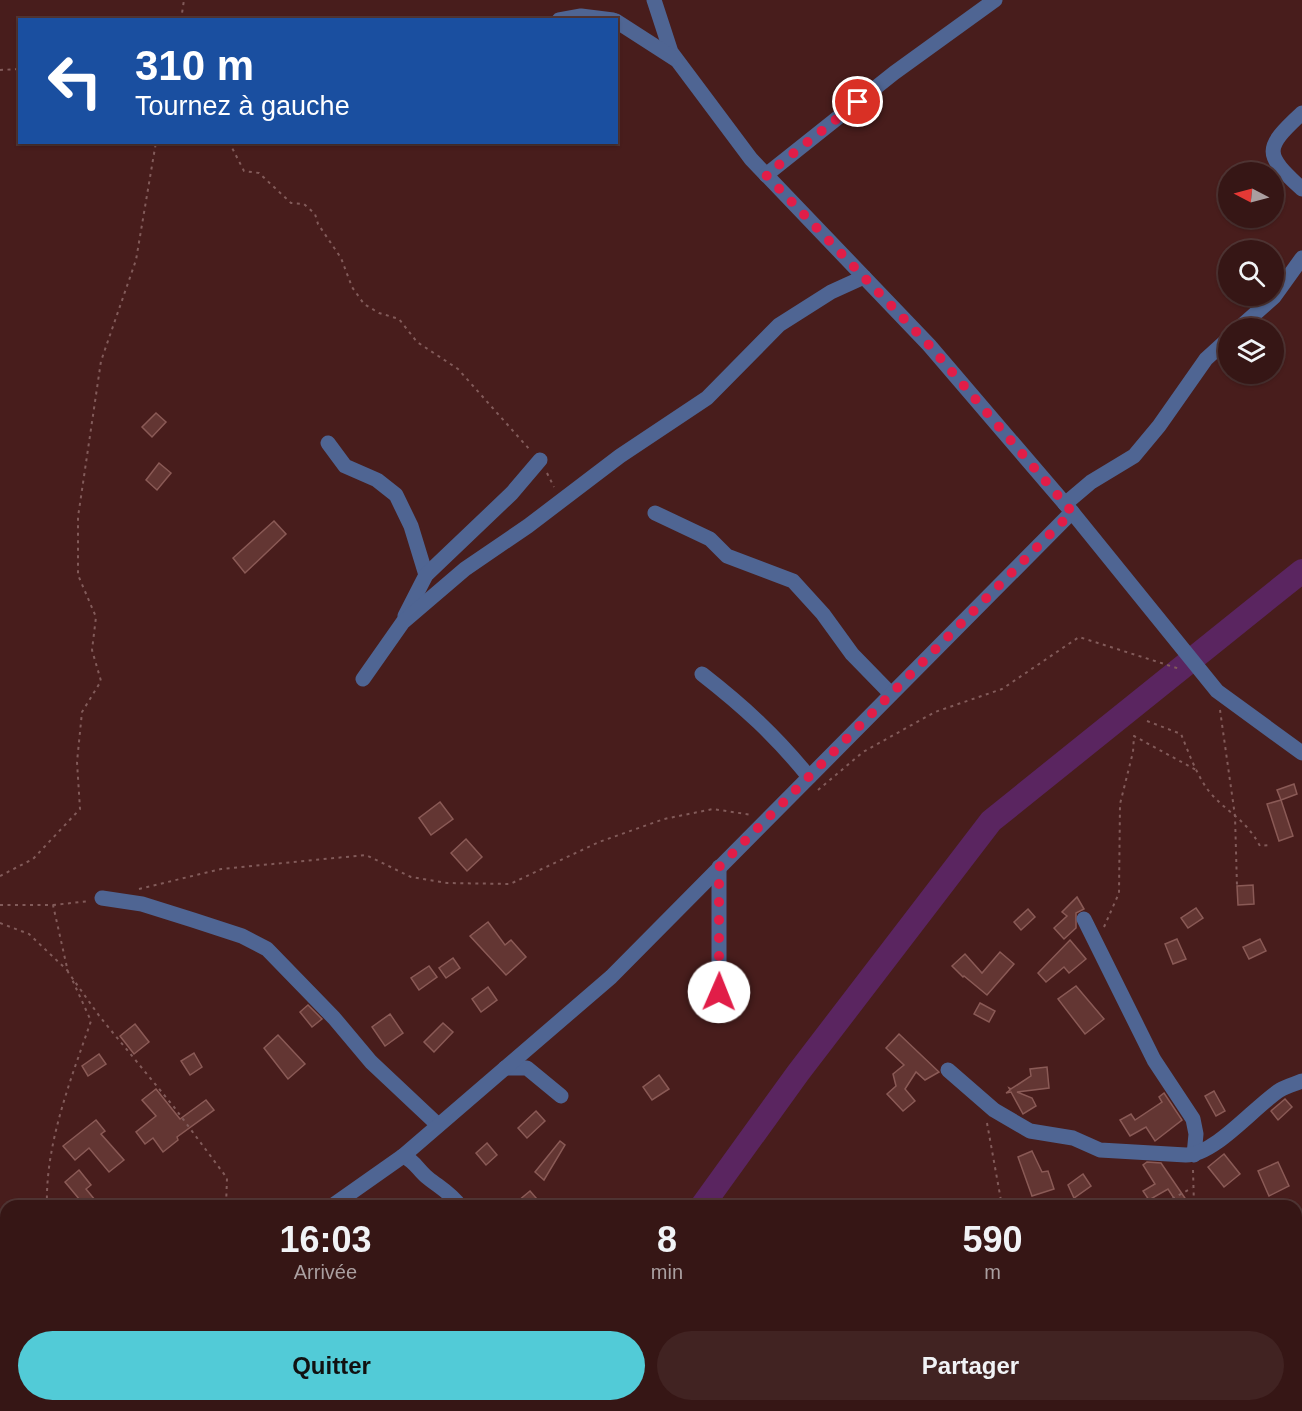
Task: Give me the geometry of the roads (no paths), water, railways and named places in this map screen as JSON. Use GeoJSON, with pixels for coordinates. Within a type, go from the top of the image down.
{"type":"FeatureCollection","features":[{"type":"Feature","properties":{"kind":"street"},"geometry":{"type":"LineString","coordinates":[[654,0],[670,52],[751,159],[929,345],[1069,508],[1217,691],[1302,753]]}},
{"type":"Feature","properties":{"kind":"street"},"geometry":{"type":"LineString","coordinates":[[766,175],[894,73],[995,0]]}},
{"type":"Feature","properties":{"kind":"street"},"geometry":{"type":"LineString","coordinates":[[570,18],[581,16],[598,18]]}},
{"type":"Feature","properties":{"kind":"street"},"geometry":{"type":"LineString","coordinates":[[618,22],[677,61]]}},
{"type":"Feature","properties":{"kind":"street"},"geometry":{"type":"LineString","coordinates":[[1302,113],[1275,141],[1272,157],[1276,165],[1302,189]]}},
{"type":"Feature","properties":{"kind":"street"},"geometry":{"type":"LineString","coordinates":[[1250,318],[1274,297],[1302,258]]}},
{"type":"Feature","properties":{"kind":"street"},"geometry":{"type":"LineString","coordinates":[[403,622],[441,592],[465,569],[528,526],[566,495],[707,398],[779,325],[831,292],[864,277]]}},
{"type":"Feature","properties":{"kind":"street"},"geometry":{"type":"LineString","coordinates":[[340,1200],[403,1155],[611,977],[891,694],[1069,508],[1090,482],[1134,456],[1159,426],[1206,359],[1218,348]]}},
{"type":"Feature","properties":{"kind":"street"},"geometry":{"type":"LineString","coordinates":[[328,443],[345,466],[377,480],[396,495],[411,526],[426,575]]}},
{"type":"Feature","properties":{"kind":"street"},"geometry":{"type":"LineString","coordinates":[[363,679],[403,622],[426,575],[512,493],[540,460]]}},
{"type":"Feature","properties":{"kind":"street"},"geometry":{"type":"LineString","coordinates":[[655,513],[710,539],[727,556],[794,581],[823,614],[852,654],[891,694]]}},
{"type":"Feature","properties":{"kind":"street"},"geometry":{"type":"LineString","coordinates":[[702,674],[743,706],[776,737],[809,777]]}},
{"type":"Feature","properties":{"kind":"street"},"geometry":{"type":"LineString","coordinates":[[719,867],[719,992]]}},
{"type":"Feature","properties":{"kind":"street"},"geometry":{"type":"LineString","coordinates":[[102,897],[142,904],[193,920],[242,936],[267,949],[334,1018],[371,1062],[438,1125]]}},
{"type":"Feature","properties":{"kind":"street"},"geometry":{"type":"LineString","coordinates":[[1084,919],[1154,1060],[1193,1119],[1196,1126],[1194,1155]]}},
{"type":"Feature","properties":{"kind":"street"},"geometry":{"type":"LineString","coordinates":[[505,1068],[526,1068],[561,1096]]}},
{"type":"Feature","properties":{"kind":"street"},"geometry":{"type":"LineString","coordinates":[[948,1070],[984,1102],[1030,1131],[1073,1138],[1088,1147],[1131,1153],[1194,1155],[1232,1131],[1282,1089],[1302,1081]]}},
{"type":"Feature","properties":{"kind":"street"},"geometry":{"type":"LineString","coordinates":[[403,1155],[413,1160],[428,1178],[440,1185],[454,1200]]}},
{"type":"Feature","properties":{"kind":"waterway"},"geometry":{"type":"LineString","coordinates":[[706,1200],[798,1073],[991,821],[1302,571]]}}]}
